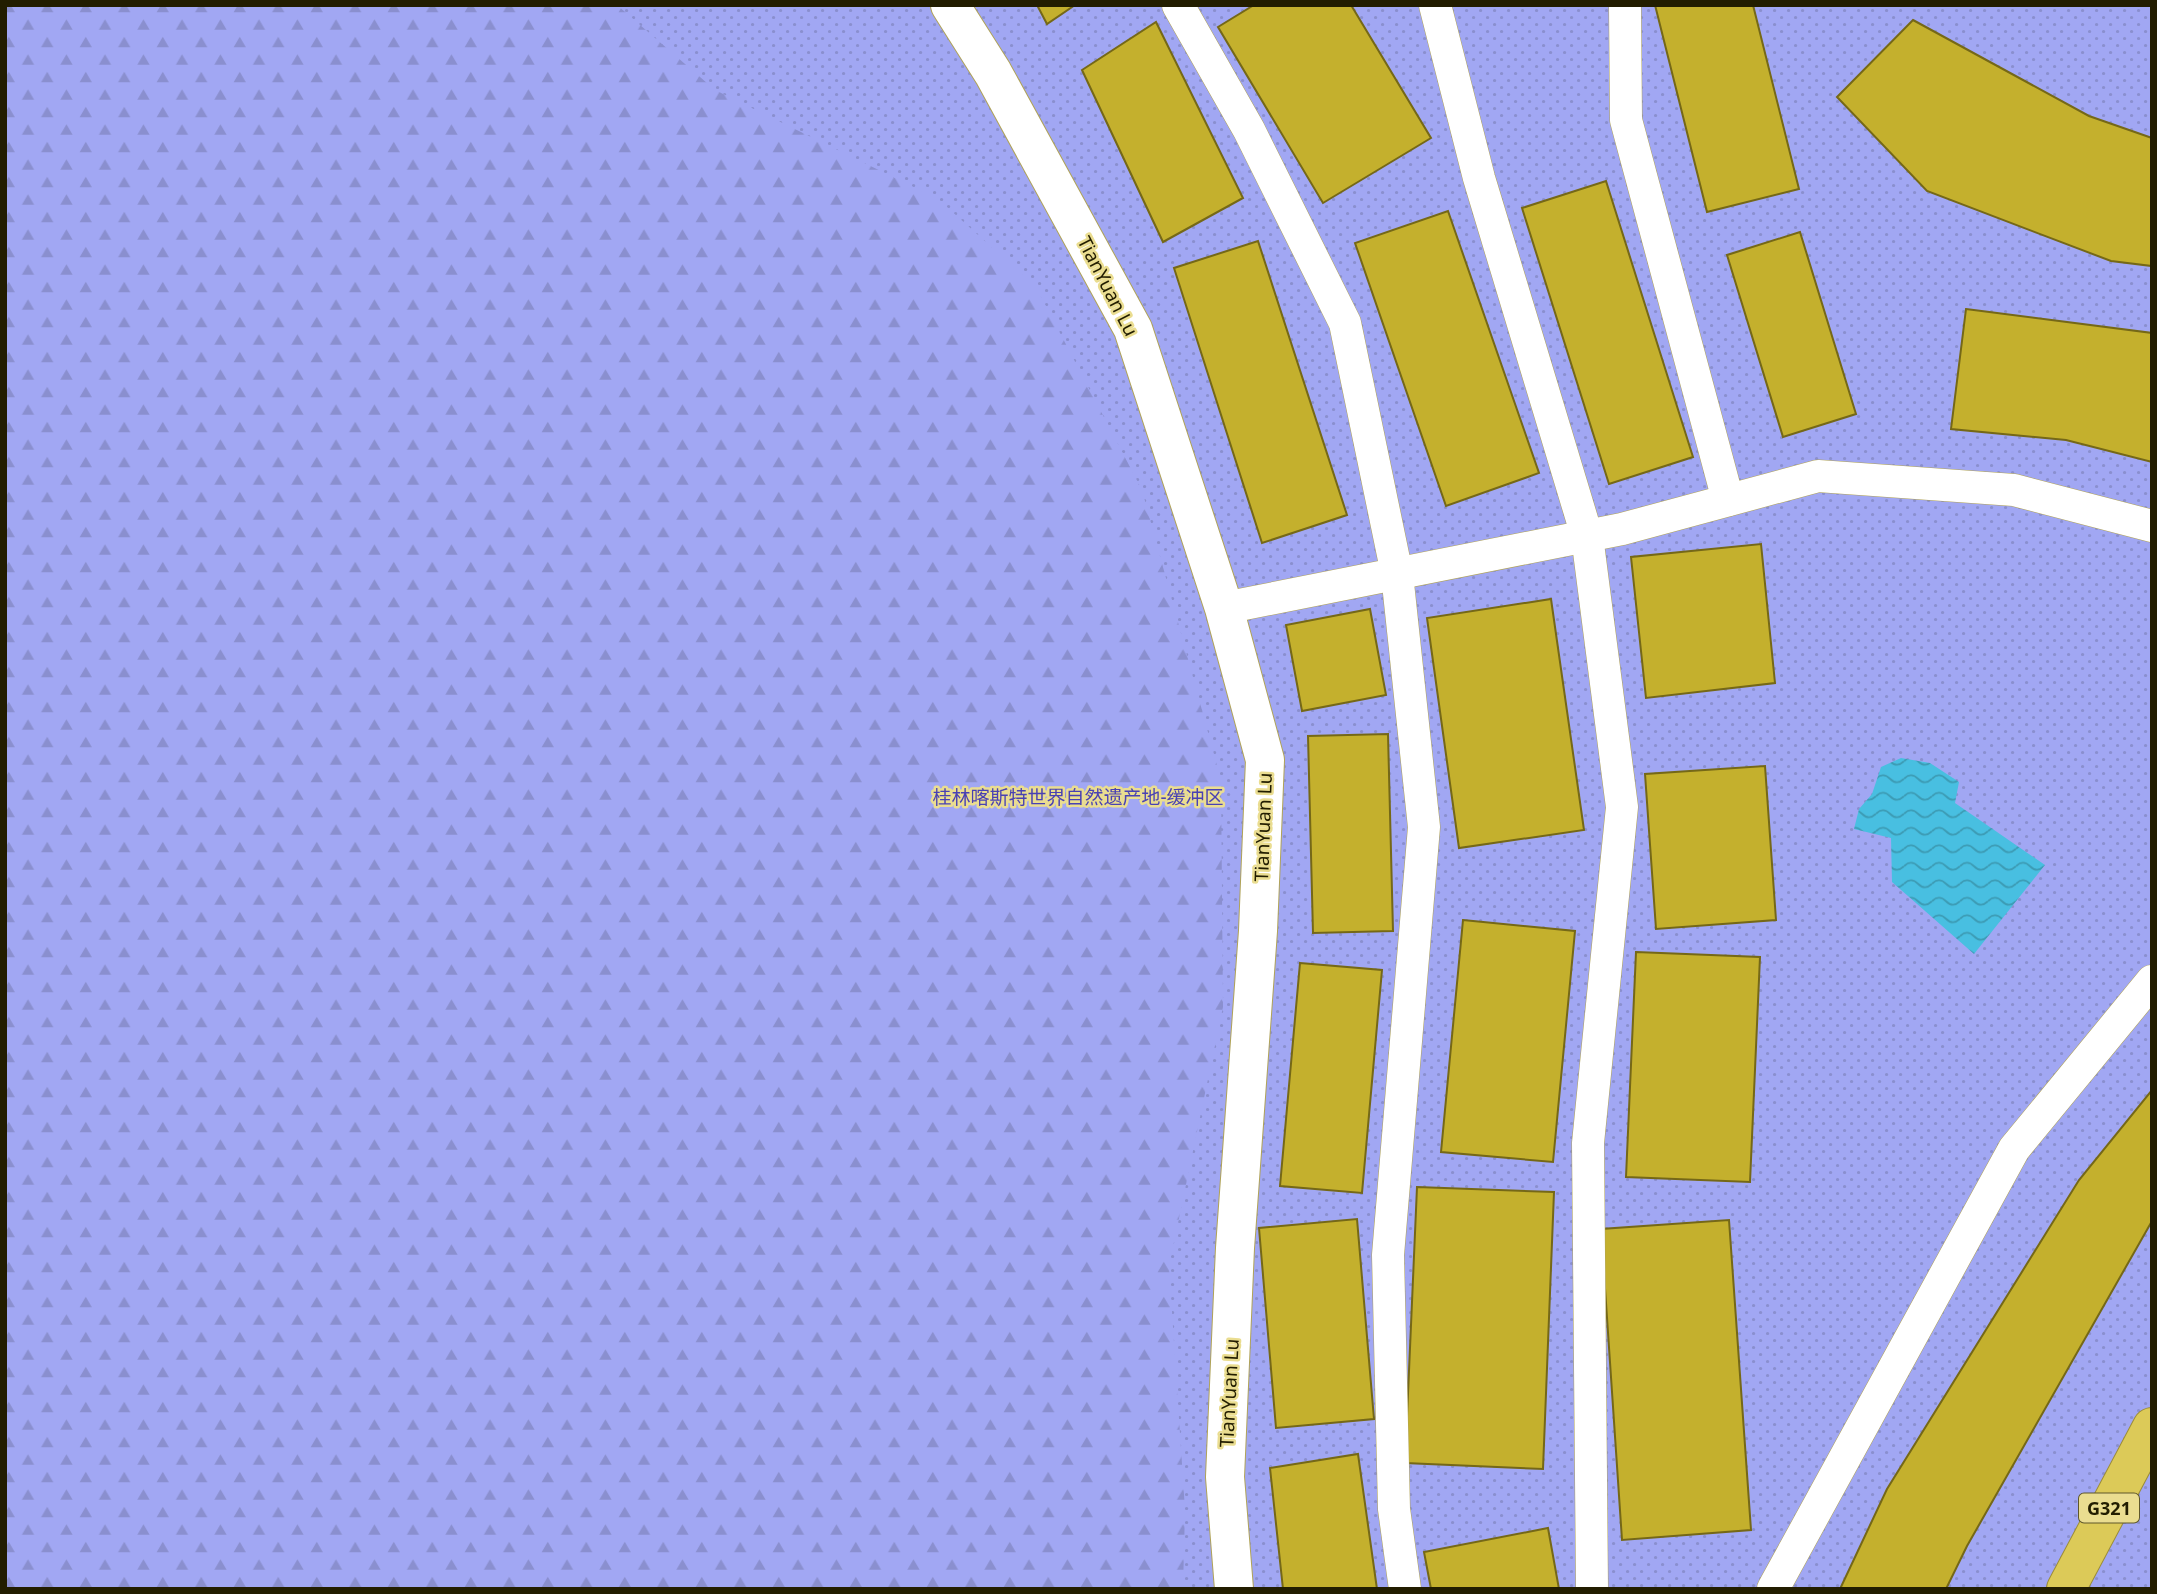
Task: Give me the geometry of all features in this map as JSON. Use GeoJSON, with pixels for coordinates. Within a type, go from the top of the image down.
{"type":"FeatureCollection","features":[{"type":"Feature","properties":{"kind":"highway","name":"G321"},"geometry":{"type":"LineString","coordinates":[[2066,1589],[2152,1427]]}},
{"type":"Feature","properties":{"kind":"street","name":"TianYuan Lu"},"geometry":{"type":"LineString","coordinates":[[950,5],[993,73],[1133,329],[1224,608],[1265,760],[1258,931],[1235,1248],[1225,1476],[1234,1589]]}},
{"type":"Feature","properties":{"kind":"street"},"geometry":{"type":"LineString","coordinates":[[1178,5],[1249,130],[1345,323],[1396,574],[1424,827],[1388,1255],[1394,1509],[1405,1589]]}},
{"type":"Feature","properties":{"kind":"street"},"geometry":{"type":"LineString","coordinates":[[1434,5],[1479,178],[1587,536],[1622,807],[1588,1143],[1592,1589]]}},
{"type":"Feature","properties":{"kind":"street"},"geometry":{"type":"LineString","coordinates":[[1625,5],[1626,120],[1728,500]]}},
{"type":"Feature","properties":{"kind":"street"},"geometry":{"type":"LineString","coordinates":[[1224,608],[1587,536],[1818,476],[2014,490],[2152,526]]}},
{"type":"Feature","properties":{"kind":"street"},"geometry":{"type":"LineString","coordinates":[[1773,1589],[2014,1149],[2152,981]]}},
{"type":"Feature","properties":{"kind":"green space","name":"桂林喀斯特世界自然遗产地-缓冲区"},"geometry":{"type":"Polygon","coordinates":[[[5,5],[2152,5],[2152,1589],[5,1589],[5,5]]]}},
{"type":"Feature","properties":{"kind":"green space"},"geometry":{"type":"Polygon","coordinates":[[[5,5],[617,5],[715,90],[938,199],[1036,287],[1142,490],[1221,780],[1223,1007],[1169,1266],[1185,1510],[1183,1589],[5,1589],[5,5]]]}},
{"type":"Feature","properties":{"kind":"water"},"geometry":{"type":"Polygon","coordinates":[[[1901,758],[1930,763],[1959,782],[1955,803],[2045,865],[1974,954],[1892,882],[1891,838],[1854,829],[1859,809],[1872,794],[1881,767],[1901,758]]]}},
{"type":"Feature","properties":{"kind":"building"},"geometry":{"type":"Polygon","coordinates":[[[1037,5],[1075,5],[1047,24],[1037,5]]]}},
{"type":"Feature","properties":{"kind":"building"},"geometry":{"type":"Polygon","coordinates":[[[1254,5],[1351,5],[1431,138],[1323,203],[1218,27],[1254,5]]]}},
{"type":"Feature","properties":{"kind":"building"},"geometry":{"type":"Polygon","coordinates":[[[1655,5],[1753,5],[1799,189],[1707,212],[1655,5]]]}},
{"type":"Feature","properties":{"kind":"building"},"geometry":{"type":"Polygon","coordinates":[[[1913,20],[2089,116],[2152,138],[2152,266],[2111,261],[1927,191],[1837,97],[1913,20]]]}},
{"type":"Feature","properties":{"kind":"building"},"geometry":{"type":"Polygon","coordinates":[[[1156,22],[1243,198],[1163,242],[1082,70],[1156,22]]]}},
{"type":"Feature","properties":{"kind":"building"},"geometry":{"type":"Polygon","coordinates":[[[1606,181],[1693,457],[1609,484],[1522,208],[1606,181]]]}},
{"type":"Feature","properties":{"kind":"building"},"geometry":{"type":"Polygon","coordinates":[[[1448,211],[1539,473],[1446,506],[1355,243],[1448,211]]]}},
{"type":"Feature","properties":{"kind":"building"},"geometry":{"type":"Polygon","coordinates":[[[1800,232],[1856,414],[1783,437],[1727,255],[1800,232]]]}},
{"type":"Feature","properties":{"kind":"building"},"geometry":{"type":"Polygon","coordinates":[[[1258,241],[1347,515],[1262,543],[1174,268],[1258,241]]]}},
{"type":"Feature","properties":{"kind":"building"},"geometry":{"type":"Polygon","coordinates":[[[1966,309],[2152,333],[2152,462],[2066,440],[1951,429],[1966,309]]]}},
{"type":"Feature","properties":{"kind":"building"},"geometry":{"type":"Polygon","coordinates":[[[1761,544],[1775,683],[1646,698],[1631,557],[1761,544]]]}},
{"type":"Feature","properties":{"kind":"building"},"geometry":{"type":"Polygon","coordinates":[[[1551,599],[1584,830],[1459,848],[1427,618],[1551,599]]]}},
{"type":"Feature","properties":{"kind":"building"},"geometry":{"type":"Polygon","coordinates":[[[1370,609],[1386,695],[1302,711],[1286,625],[1370,609]]]}},
{"type":"Feature","properties":{"kind":"building"},"geometry":{"type":"Polygon","coordinates":[[[1388,734],[1393,931],[1313,933],[1308,736],[1388,734]]]}},
{"type":"Feature","properties":{"kind":"building"},"geometry":{"type":"Polygon","coordinates":[[[1765,766],[1776,920],[1656,929],[1645,774],[1765,766]]]}},
{"type":"Feature","properties":{"kind":"building"},"geometry":{"type":"Polygon","coordinates":[[[1463,920],[1575,931],[1553,1162],[1441,1152],[1463,920]]]}},
{"type":"Feature","properties":{"kind":"building"},"geometry":{"type":"Polygon","coordinates":[[[1636,952],[1760,957],[1750,1182],[1626,1177],[1636,952]]]}},
{"type":"Feature","properties":{"kind":"building"},"geometry":{"type":"Polygon","coordinates":[[[1300,963],[1382,970],[1362,1193],[1280,1186],[1300,963]]]}},
{"type":"Feature","properties":{"kind":"building"},"geometry":{"type":"Polygon","coordinates":[[[2152,1090],[2152,1221],[1967,1546],[1946,1589],[1840,1589],[1887,1489],[2079,1180],[2152,1090]]]}},
{"type":"Feature","properties":{"kind":"building"},"geometry":{"type":"Polygon","coordinates":[[[1417,1187],[1554,1192],[1543,1469],[1405,1463],[1417,1187]]]}},
{"type":"Feature","properties":{"kind":"building"},"geometry":{"type":"Polygon","coordinates":[[[1357,1219],[1374,1419],[1276,1428],[1259,1228],[1357,1219]]]}},
{"type":"Feature","properties":{"kind":"building"},"geometry":{"type":"Polygon","coordinates":[[[1729,1220],[1751,1530],[1622,1540],[1601,1229],[1729,1220]]]}},
{"type":"Feature","properties":{"kind":"building"},"geometry":{"type":"Polygon","coordinates":[[[1358,1454],[1377,1589],[1283,1589],[1270,1468],[1358,1454]]]}},
{"type":"Feature","properties":{"kind":"building"},"geometry":{"type":"Polygon","coordinates":[[[1548,1528],[1559,1589],[1431,1589],[1424,1552],[1548,1528]]]}}]}
